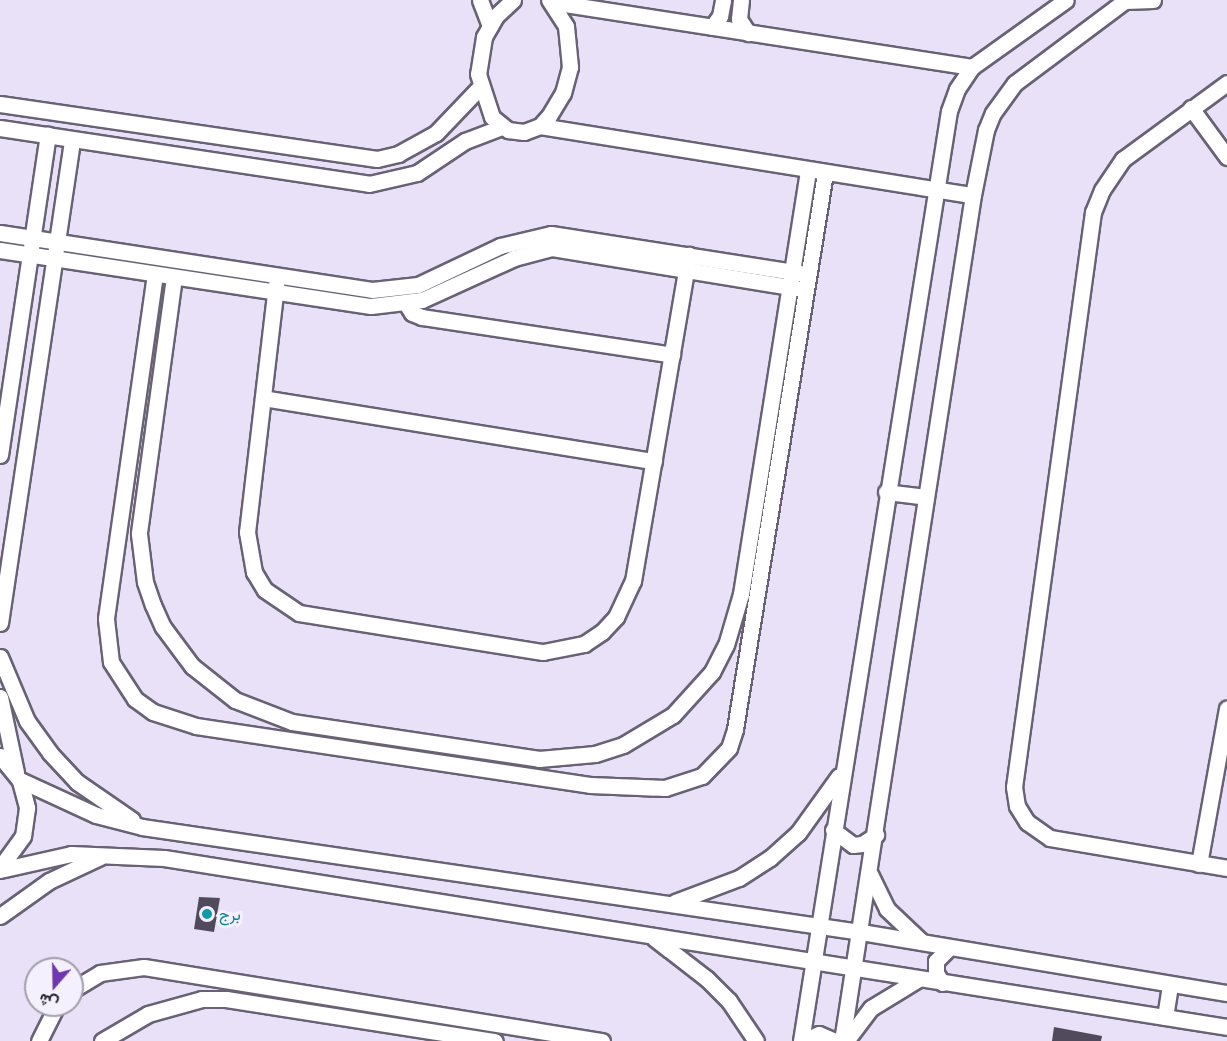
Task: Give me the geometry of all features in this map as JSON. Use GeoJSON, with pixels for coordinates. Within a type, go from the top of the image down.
{"type":"FeatureCollection","features":[{"type":"Feature","properties":{"kind":"street"},"geometry":{"type":"LineString","coordinates":[[480,0],[490,26]]}},
{"type":"Feature","properties":{"kind":"street"},"geometry":{"type":"LineString","coordinates":[[513,0],[490,26],[478,61],[480,87],[492,117],[502,127],[525,132],[540,126],[973,195]]}},
{"type":"Feature","properties":{"kind":"street"},"geometry":{"type":"LineString","coordinates":[[712,27],[720,16],[723,0]]}},
{"type":"Feature","properties":{"kind":"street"},"geometry":{"type":"LineString","coordinates":[[741,0],[739,19],[748,33]]}},
{"type":"Feature","properties":{"kind":"street"},"geometry":{"type":"LineString","coordinates":[[802,1041],[886,492],[934,190],[949,111],[957,89],[972,68],[1066,0]]}},
{"type":"Feature","properties":{"kind":"street"},"geometry":{"type":"LineString","coordinates":[[844,1041],[925,497],[973,195],[986,130],[1003,97],[1029,70],[1125,0],[1153,0]]}},
{"type":"Feature","properties":{"kind":"street"},"geometry":{"type":"LineString","coordinates":[[551,1],[972,68]]}},
{"type":"Feature","properties":{"kind":"street"},"geometry":{"type":"LineString","coordinates":[[540,126],[563,93],[570,67],[566,26],[551,1]]}},
{"type":"Feature","properties":{"kind":"street"},"geometry":{"type":"LineString","coordinates":[[1227,83],[1123,159],[1108,179],[1093,212],[1014,787],[1017,806],[1027,822],[1050,838],[1227,868]]}},
{"type":"Feature","properties":{"kind":"street"},"geometry":{"type":"LineString","coordinates":[[0,104],[377,159],[398,154],[436,133],[480,87]]}},
{"type":"Feature","properties":{"kind":"street"},"geometry":{"type":"LineString","coordinates":[[1191,108],[1227,157]]}},
{"type":"Feature","properties":{"kind":"street"},"geometry":{"type":"LineString","coordinates":[[0,128],[350,182],[384,183],[417,173],[465,141],[502,127]]}},
{"type":"Feature","properties":{"kind":"street"},"geometry":{"type":"LineString","coordinates":[[0,454],[48,135]]}},
{"type":"Feature","properties":{"kind":"street"},"geometry":{"type":"LineString","coordinates":[[210,160],[214,137]]}},
{"type":"Feature","properties":{"kind":"street"},"geometry":{"type":"LineString","coordinates":[[0,623],[72,139]]}},
{"type":"Feature","properties":{"kind":"street"},"geometry":{"type":"LineString","coordinates":[[174,277],[141,515],[141,558],[153,605],[176,648],[210,683],[263,713],[292,722],[513,756],[566,759],[623,745],[673,715],[712,672],[726,645],[741,594],[808,170]]}},
{"type":"Feature","properties":{"kind":"street"},"geometry":{"type":"LineString","coordinates":[[155,274],[106,641],[111,663],[135,699],[153,712],[184,723],[563,781],[641,789],[685,784],[710,770],[729,748],[744,687],[825,173]]}},
{"type":"Feature","properties":{"kind":"street"},"geometry":{"type":"LineString","coordinates":[[0,233],[276,285],[371,306],[407,305],[448,291],[514,258],[552,248],[688,262]]}},
{"type":"Feature","properties":{"kind":"street"},"geometry":{"type":"LineString","coordinates":[[0,250],[174,277],[276,285],[397,289],[442,277],[517,240],[551,234],[688,262],[808,282]]}},
{"type":"Feature","properties":{"kind":"street"},"geometry":{"type":"LineString","coordinates":[[276,285],[247,532],[254,572],[265,590],[299,613],[522,651],[564,651],[584,644],[616,617],[633,581],[688,262]]}},
{"type":"Feature","properties":{"kind":"street"},"geometry":{"type":"LineString","coordinates":[[407,305],[412,313],[422,317],[672,355]]}},
{"type":"Feature","properties":{"kind":"street"},"geometry":{"type":"LineString","coordinates":[[263,398],[654,461]]}},
{"type":"Feature","properties":{"kind":"street"},"geometry":{"type":"LineString","coordinates":[[886,492],[925,497]]}},
{"type":"Feature","properties":{"kind":"street"},"geometry":{"type":"LineString","coordinates":[[122,511],[141,515]]}},
{"type":"Feature","properties":{"kind":"street"},"geometry":{"type":"LineString","coordinates":[[0,657],[27,721],[50,753],[85,788],[142,827]]}},
{"type":"Feature","properties":{"kind":"street"},"geometry":{"type":"LineString","coordinates":[[0,697],[18,778],[26,801],[27,823],[17,849],[0,869]]}},
{"type":"Feature","properties":{"kind":"street"},"geometry":{"type":"LineString","coordinates":[[1199,864],[1227,709]]}},
{"type":"Feature","properties":{"kind":"street"},"geometry":{"type":"LineString","coordinates":[[412,758],[414,741]]}},
{"type":"Feature","properties":{"kind":"street"},"geometry":{"type":"LineString","coordinates":[[0,756],[18,778],[96,815],[142,827],[818,926],[1227,993]]}},
{"type":"Feature","properties":{"kind":"street"},"geometry":{"type":"LineString","coordinates":[[563,781],[566,759]]}},
{"type":"Feature","properties":{"kind":"street"},"geometry":{"type":"LineString","coordinates":[[669,904],[714,890],[770,858],[798,833],[842,771]]}},
{"type":"Feature","properties":{"kind":"street"},"geometry":{"type":"LineString","coordinates":[[833,830],[853,845],[862,844],[876,835]]}},
{"type":"Feature","properties":{"kind":"street"},"geometry":{"type":"LineString","coordinates":[[0,869],[70,854],[109,853],[174,860],[855,968],[917,980],[1227,1027]]}},
{"type":"Feature","properties":{"kind":"street"},"geometry":{"type":"LineString","coordinates":[[0,916],[49,881],[109,853]]}},
{"type":"Feature","properties":{"kind":"street"},"geometry":{"type":"LineString","coordinates":[[870,874],[891,914],[924,944]]}},
{"type":"Feature","properties":{"kind":"street"},"geometry":{"type":"LineString","coordinates":[[649,935],[707,979],[729,1001],[756,1041]]}},
{"type":"Feature","properties":{"kind":"street"},"geometry":{"type":"LineString","coordinates":[[942,983],[936,973],[936,961],[949,948]]}},
{"type":"Feature","properties":{"kind":"street"},"geometry":{"type":"LineString","coordinates":[[84,983],[100,973],[144,967],[602,1041]]}},
{"type":"Feature","properties":{"kind":"street"},"geometry":{"type":"LineString","coordinates":[[844,1041],[871,1008],[917,980]]}},
{"type":"Feature","properties":{"kind":"street"},"geometry":{"type":"LineString","coordinates":[[1165,1017],[1170,984]]}},
{"type":"Feature","properties":{"kind":"street"},"geometry":{"type":"LineString","coordinates":[[296,1007],[298,991]]}},
{"type":"Feature","properties":{"kind":"street"},"geometry":{"type":"LineString","coordinates":[[102,1041],[148,1014],[202,999],[296,1007],[495,1041]]}},
{"type":"Feature","properties":{"kind":"street"},"geometry":{"type":"LineString","coordinates":[[39,1041],[51,1017]]}},
{"type":"Feature","properties":{"kind":"street"},"geometry":{"type":"LineString","coordinates":[[802,1041],[819,1034],[835,1041]]}},
{"type":"Feature","properties":{"kind":"building","name":"برج"},"geometry":{"type":"Polygon","coordinates":[[[199,897],[220,898],[214,932],[194,929],[199,897]]]}},
{"type":"Feature","properties":{"kind":"building"},"geometry":{"type":"Polygon","coordinates":[[[1054,1027],[1102,1036],[1101,1041],[1052,1041],[1054,1027]]]}},
{"type":"Feature","properties":{"kind":"place","name":"برج"},"geometry":{"type":"Point","coordinates":[207,914]}}]}
